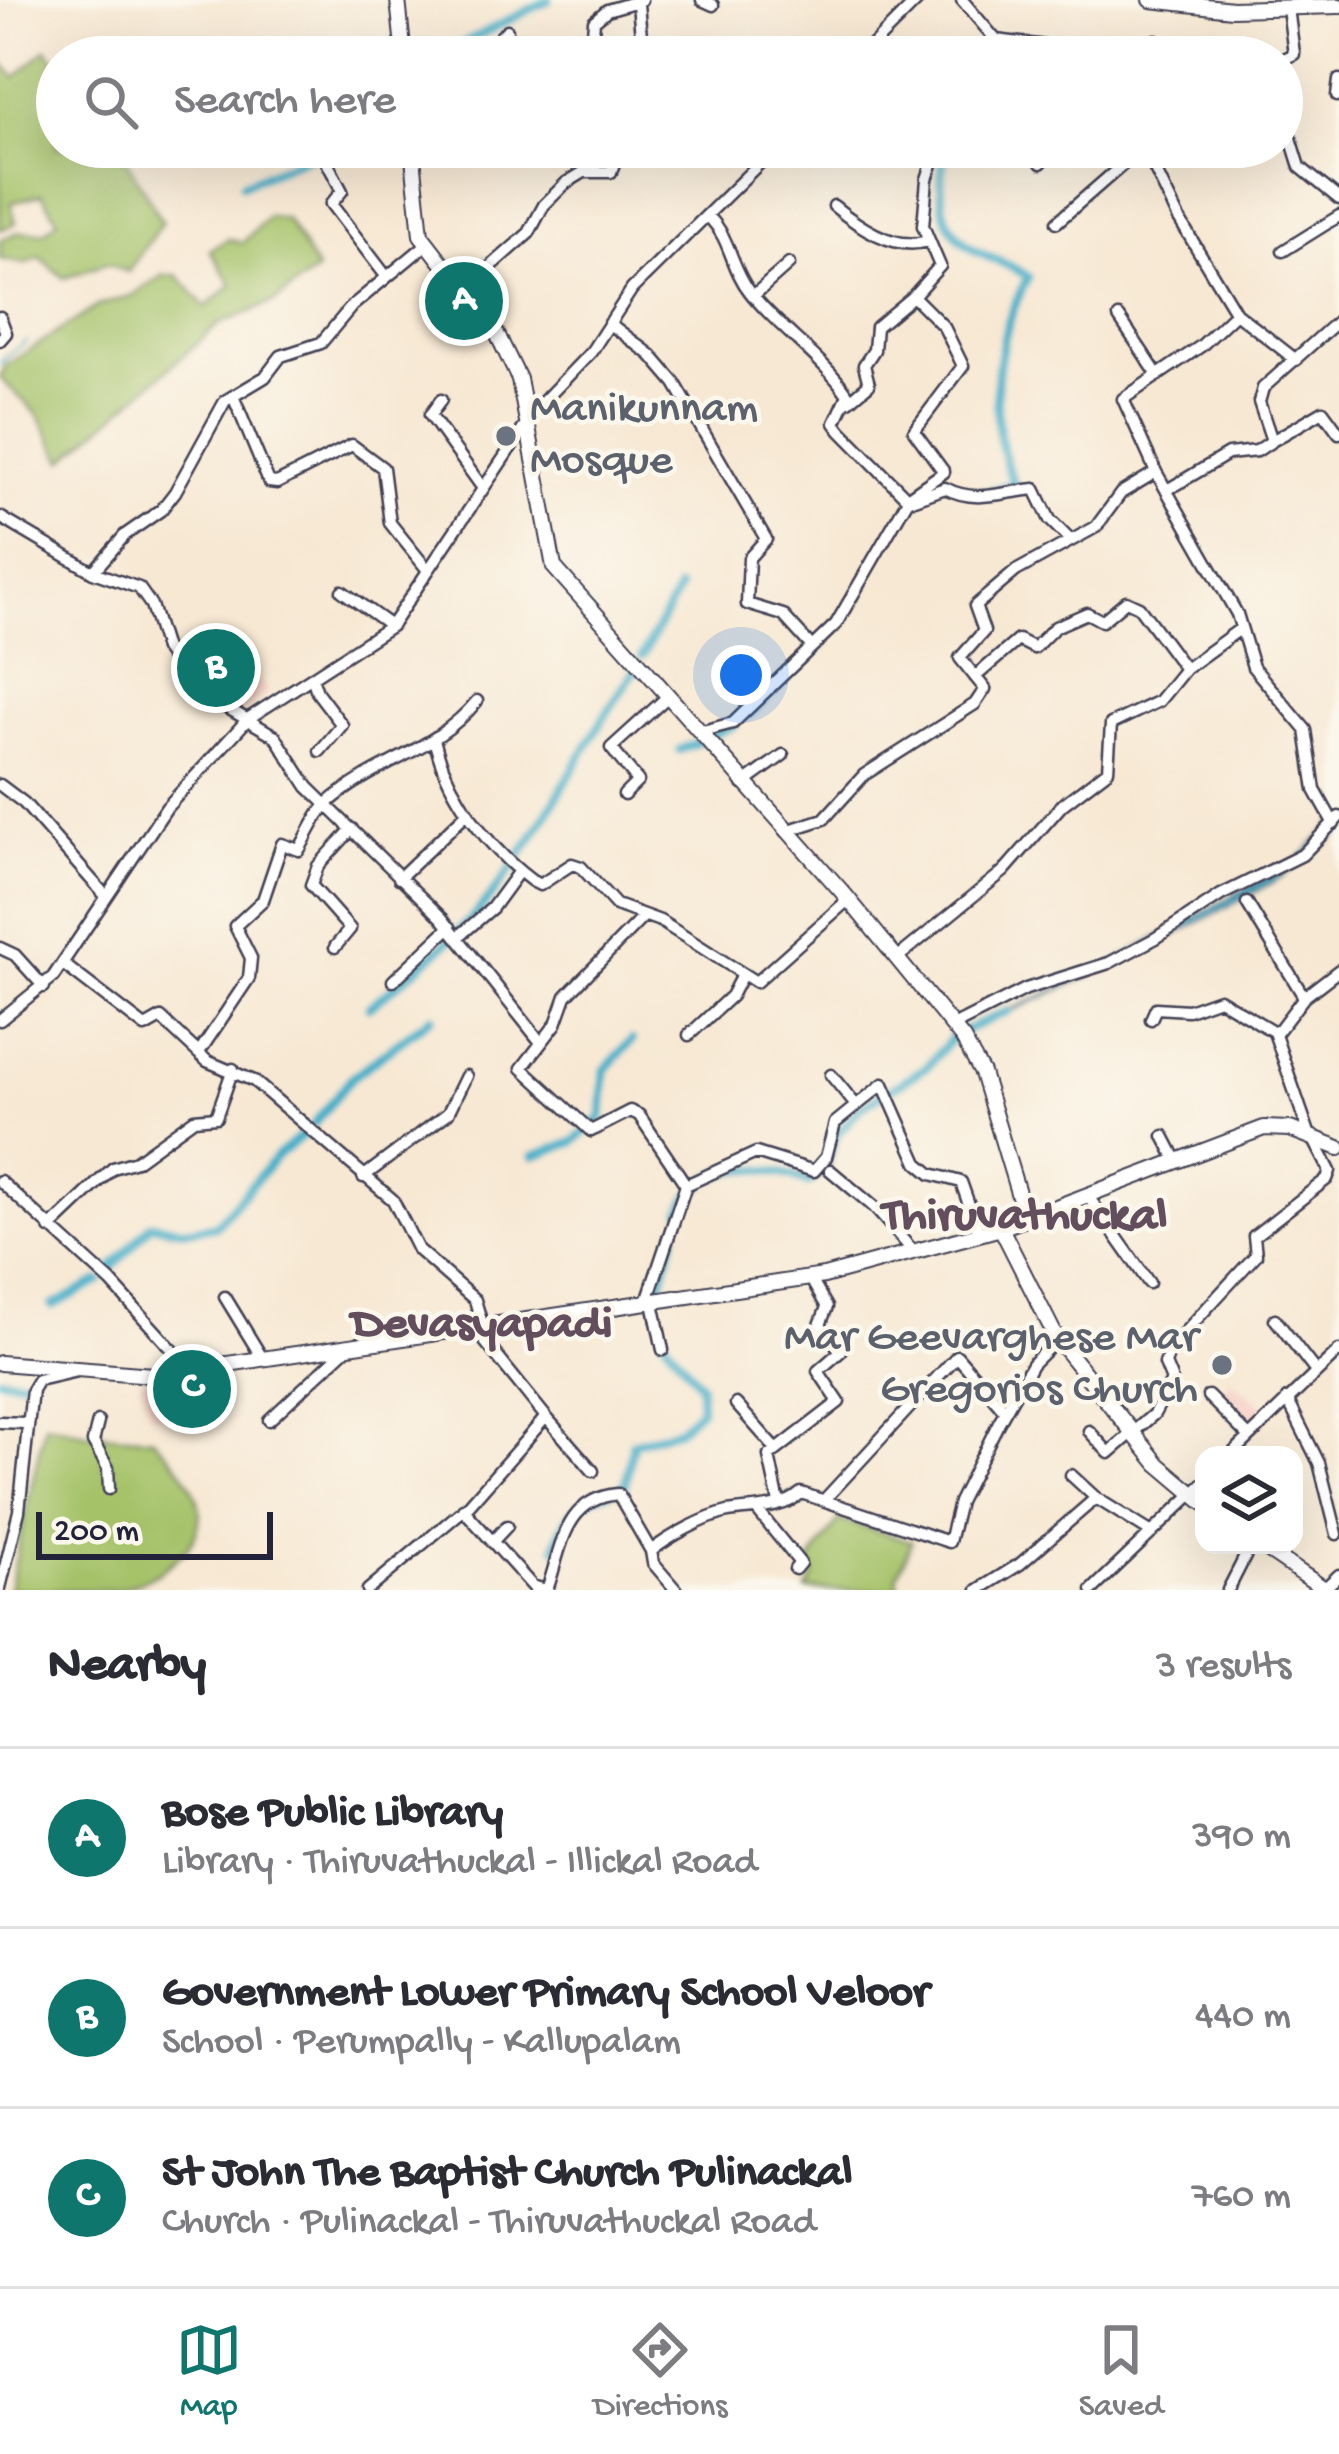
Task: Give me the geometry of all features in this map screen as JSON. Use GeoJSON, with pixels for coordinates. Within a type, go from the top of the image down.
{"type":"FeatureCollection","features":[{"type":"Feature","properties":{"kind":"main road"},"geometry":{"type":"LineString","coordinates":[[398,0],[402,36]]}},
{"type":"Feature","properties":{"kind":"main road"},"geometry":{"type":"LineString","coordinates":[[1151,0],[1224,9],[1339,6]]}},
{"type":"Feature","properties":{"kind":"main road"},"geometry":{"type":"LineString","coordinates":[[413,168],[415,216],[427,244],[511,357],[528,422],[554,567],[848,900],[957,1032],[988,1090],[1025,1216]]}},
{"type":"Feature","properties":{"kind":"main road"},"geometry":{"type":"LineString","coordinates":[[0,1364],[141,1376],[809,1278],[1001,1228],[1264,1128],[1312,1137],[1339,1148]]}},
{"type":"Feature","properties":{"kind":"main road"},"geometry":{"type":"LineString","coordinates":[[1001,1228],[1057,1339],[1133,1433],[1195,1496]]}},
{"type":"Feature","properties":{"kind":"main road"},"geometry":{"type":"LineString","coordinates":[[1270,1554],[1326,1589]]}},
{"type":"Feature","properties":{"kind":"street"},"geometry":{"type":"LineString","coordinates":[[882,36],[918,0]]}},
{"type":"Feature","properties":{"kind":"street"},"geometry":{"type":"LineString","coordinates":[[962,0],[982,30],[992,36]]}},
{"type":"Feature","properties":{"kind":"street"},"geometry":{"type":"LineString","coordinates":[[591,36],[594,21],[607,10],[640,2],[641,36]]}},
{"type":"Feature","properties":{"kind":"street"},"geometry":{"type":"LineString","coordinates":[[1288,8],[1292,36]]}},
{"type":"Feature","properties":{"kind":"street"},"geometry":{"type":"LineString","coordinates":[[501,36],[507,30]]}},
{"type":"Feature","properties":{"kind":"street"},"geometry":{"type":"LineString","coordinates":[[1337,96],[1339,80]]}},
{"type":"Feature","properties":{"kind":"street"},"geometry":{"type":"LineString","coordinates":[[330,168],[342,191],[331,204],[386,276]]}},
{"type":"Feature","properties":{"kind":"street"},"geometry":{"type":"LineString","coordinates":[[464,290],[514,248],[544,205],[578,173],[611,172],[612,168]]}},
{"type":"Feature","properties":{"kind":"street"},"geometry":{"type":"LineString","coordinates":[[0,1020],[44,987],[167,807],[250,718],[391,626],[528,422],[591,352],[668,251],[710,218],[750,168]]}},
{"type":"Feature","properties":{"kind":"street"},"geometry":{"type":"LineString","coordinates":[[911,498],[836,423],[869,384],[864,365],[874,350],[876,326],[940,266],[940,256],[927,241],[931,168]]}},
{"type":"Feature","properties":{"kind":"street"},"geometry":{"type":"LineString","coordinates":[[1057,222],[1120,168]]}},
{"type":"Feature","properties":{"kind":"street"},"geometry":{"type":"LineString","coordinates":[[1154,168],[1236,313],[1296,359]]}},
{"type":"Feature","properties":{"kind":"street"},"geometry":{"type":"LineString","coordinates":[[1302,168],[1339,199]]}},
{"type":"Feature","properties":{"kind":"street"},"geometry":{"type":"LineString","coordinates":[[834,206],[868,230],[900,243],[927,241]]}},
{"type":"Feature","properties":{"kind":"street"},"geometry":{"type":"LineString","coordinates":[[1283,251],[1339,216]]}},
{"type":"Feature","properties":{"kind":"street"},"geometry":{"type":"LineString","coordinates":[[710,218],[723,232],[734,270],[753,296],[840,383],[850,401]]}},
{"type":"Feature","properties":{"kind":"street"},"geometry":{"type":"LineString","coordinates":[[93,572],[125,535],[161,510],[200,450],[217,411],[265,377],[280,356],[321,343],[386,276],[427,244]]}},
{"type":"Feature","properties":{"kind":"street"},"geometry":{"type":"LineString","coordinates":[[753,296],[789,264]]}},
{"type":"Feature","properties":{"kind":"street"},"geometry":{"type":"LineString","coordinates":[[702,738],[733,723],[844,614],[911,498],[944,472],[914,430],[963,366],[944,327],[913,296]]}},
{"type":"Feature","properties":{"kind":"street"},"geometry":{"type":"LineString","coordinates":[[957,1032],[1026,989],[1108,963],[1156,938],[1222,895],[1302,854],[1336,821],[1316,790],[1306,730],[1253,667],[1237,614],[1156,472],[1123,399],[1201,346],[1236,313]]}},
{"type":"Feature","properties":{"kind":"street"},"geometry":{"type":"LineString","coordinates":[[1119,316],[1156,374]]}},
{"type":"Feature","properties":{"kind":"street"},"geometry":{"type":"LineString","coordinates":[[0,317],[6,333],[0,340]]}},
{"type":"Feature","properties":{"kind":"street"},"geometry":{"type":"LineString","coordinates":[[1272,441],[1262,420],[1261,391],[1339,320]]}},
{"type":"Feature","properties":{"kind":"street"},"geometry":{"type":"LineString","coordinates":[[609,323],[651,355],[675,383],[766,539],[749,558],[747,604],[782,615],[812,647]]}},
{"type":"Feature","properties":{"kind":"street"},"geometry":{"type":"LineString","coordinates":[[233,396],[269,482],[277,484],[343,446],[352,445],[383,469],[390,523],[427,569]]}},
{"type":"Feature","properties":{"kind":"street"},"geometry":{"type":"LineString","coordinates":[[440,400],[430,415],[482,488]]}},
{"type":"Feature","properties":{"kind":"street"},"geometry":{"type":"LineString","coordinates":[[1167,490],[1228,454],[1257,452],[1323,411],[1339,433]]}},
{"type":"Feature","properties":{"kind":"street"},"geometry":{"type":"LineString","coordinates":[[787,831],[824,819],[863,775],[975,704],[985,688],[961,662],[984,631],[975,606],[1016,571],[1096,526],[1121,493],[1156,472]]}},
{"type":"Feature","properties":{"kind":"street"},"geometry":{"type":"LineString","coordinates":[[911,498],[934,489],[991,498],[1035,489],[1050,520],[1069,539]]}},
{"type":"Feature","properties":{"kind":"street"},"geometry":{"type":"LineString","coordinates":[[0,517],[93,572],[139,588],[152,605],[165,649],[192,687],[274,736],[308,787],[454,932],[494,990],[539,1040]]}},
{"type":"Feature","properties":{"kind":"street"},"geometry":{"type":"LineString","coordinates":[[342,591],[391,626]]}},
{"type":"Feature","properties":{"kind":"street"},"geometry":{"type":"LineString","coordinates":[[976,677],[1010,644],[1018,640],[1034,648],[1055,627],[1088,614],[1102,621],[1126,601],[1139,608],[1185,669]]}},
{"type":"Feature","properties":{"kind":"street"},"geometry":{"type":"LineString","coordinates":[[897,958],[1004,871],[1062,806],[1108,770],[1110,726],[1159,701],[1185,669],[1240,629]]}},
{"type":"Feature","properties":{"kind":"street"},"geometry":{"type":"LineString","coordinates":[[312,677],[316,692],[342,725],[320,751]]}},
{"type":"Feature","properties":{"kind":"street"},"geometry":{"type":"LineString","coordinates":[[624,796],[638,781],[611,748],[666,698]]}},
{"type":"Feature","properties":{"kind":"street"},"geometry":{"type":"LineString","coordinates":[[200,1051],[250,978],[251,958],[235,926],[263,900],[282,844],[299,850],[326,804],[408,753],[435,743],[477,700]]}},
{"type":"Feature","properties":{"kind":"street"},"geometry":{"type":"LineString","coordinates":[[435,743],[443,777],[468,812],[515,866],[540,885],[572,864],[581,867],[616,905],[660,921],[756,982],[848,900]]}},
{"type":"Feature","properties":{"kind":"street"},"geometry":{"type":"LineString","coordinates":[[743,784],[783,755]]}},
{"type":"Feature","properties":{"kind":"street"},"geometry":{"type":"LineString","coordinates":[[0,785],[24,803],[104,894]]}},
{"type":"Feature","properties":{"kind":"street"},"geometry":{"type":"LineString","coordinates":[[399,878],[468,812]]}},
{"type":"Feature","properties":{"kind":"street"},"geometry":{"type":"LineString","coordinates":[[334,947],[350,929],[311,885],[318,866],[352,830]]}},
{"type":"Feature","properties":{"kind":"street"},"geometry":{"type":"LineString","coordinates":[[393,981],[492,908],[515,866]]}},
{"type":"Feature","properties":{"kind":"street"},"geometry":{"type":"LineString","coordinates":[[1247,903],[1304,997]]}},
{"type":"Feature","properties":{"kind":"street"},"geometry":{"type":"LineString","coordinates":[[642,918],[566,995],[556,1024],[539,1040],[522,1068],[591,1131],[630,1111],[639,1115],[686,1185],[655,1298],[663,1350]]}},
{"type":"Feature","properties":{"kind":"street"},"geometry":{"type":"LineString","coordinates":[[0,947],[15,955],[44,987]]}},
{"type":"Feature","properties":{"kind":"street"},"geometry":{"type":"LineString","coordinates":[[63,964],[145,1027],[161,1018],[207,1061],[233,1070],[270,1094],[393,1199],[418,1250],[475,1300],[483,1339],[592,1471]]}},
{"type":"Feature","properties":{"kind":"street"},"geometry":{"type":"LineString","coordinates":[[689,1035],[731,996],[742,975]]}},
{"type":"Feature","properties":{"kind":"street"},"geometry":{"type":"LineString","coordinates":[[1276,1034],[1304,997],[1337,975]]}},
{"type":"Feature","properties":{"kind":"street"},"geometry":{"type":"LineString","coordinates":[[1089,1431],[1109,1453],[1133,1433],[1166,1396],[1172,1381],[1166,1360],[1171,1347],[1256,1255],[1251,1241],[1335,1176],[1312,1137],[1276,1034],[1219,999],[1188,1010],[1156,1008],[1151,1019]]}},
{"type":"Feature","properties":{"kind":"street"},"geometry":{"type":"LineString","coordinates":[[50,1228],[112,1168],[136,1161],[194,1119],[216,1117],[233,1070]]}},
{"type":"Feature","properties":{"kind":"street"},"geometry":{"type":"LineString","coordinates":[[831,1075],[854,1103]]}},
{"type":"Feature","properties":{"kind":"street"},"geometry":{"type":"LineString","coordinates":[[363,1177],[448,1113],[466,1076]]}},
{"type":"Feature","properties":{"kind":"street"},"geometry":{"type":"LineString","coordinates":[[686,1185],[756,1154],[814,1172],[826,1157],[835,1123],[883,1084],[923,1170],[961,1182],[979,1233]]}},
{"type":"Feature","properties":{"kind":"street"},"geometry":{"type":"LineString","coordinates":[[1164,1136],[1177,1161]]}},
{"type":"Feature","properties":{"kind":"street"},"geometry":{"type":"LineString","coordinates":[[830,1171],[874,1208],[913,1251]]}},
{"type":"Feature","properties":{"kind":"street"},"geometry":{"type":"LineString","coordinates":[[0,1181],[111,1282],[189,1368]]}},
{"type":"Feature","properties":{"kind":"street"},"geometry":{"type":"LineString","coordinates":[[1087,1196],[1149,1283]]}},
{"type":"Feature","properties":{"kind":"street"},"geometry":{"type":"LineString","coordinates":[[779,1503],[769,1456],[839,1402],[818,1371],[841,1351],[820,1325],[826,1307],[809,1278]]}},
{"type":"Feature","properties":{"kind":"street"},"geometry":{"type":"LineString","coordinates":[[225,1297],[261,1356]]}},
{"type":"Feature","properties":{"kind":"street"},"geometry":{"type":"LineString","coordinates":[[1275,1319],[1316,1372]]}},
{"type":"Feature","properties":{"kind":"street"},"geometry":{"type":"LineString","coordinates":[[651,1551],[722,1513],[757,1510],[801,1493],[949,1542],[959,1502],[1005,1411],[1032,1364],[1057,1339]]}},
{"type":"Feature","properties":{"kind":"street"},"geometry":{"type":"LineString","coordinates":[[269,1420],[352,1343]]}},
{"type":"Feature","properties":{"kind":"street"},"geometry":{"type":"LineString","coordinates":[[1240,1446],[1339,1351]]}},
{"type":"Feature","properties":{"kind":"street"},"geometry":{"type":"LineString","coordinates":[[826,1498],[957,1356],[1005,1411]]}},
{"type":"Feature","properties":{"kind":"street"},"geometry":{"type":"LineString","coordinates":[[0,1588],[19,1511],[25,1423],[38,1380],[79,1371]]}},
{"type":"Feature","properties":{"kind":"street"},"geometry":{"type":"LineString","coordinates":[[1208,1396],[1249,1437]]}},
{"type":"Feature","properties":{"kind":"street"},"geometry":{"type":"LineString","coordinates":[[1287,1399],[1319,1463],[1338,1534]]}},
{"type":"Feature","properties":{"kind":"street"},"geometry":{"type":"LineString","coordinates":[[736,1405],[775,1448]]}},
{"type":"Feature","properties":{"kind":"street"},"geometry":{"type":"LineString","coordinates":[[368,1590],[463,1509],[546,1417]]}},
{"type":"Feature","properties":{"kind":"street"},"geometry":{"type":"LineString","coordinates":[[0,1422],[25,1423]]}},
{"type":"Feature","properties":{"kind":"street"},"geometry":{"type":"LineString","coordinates":[[98,1422],[93,1442],[108,1468],[110,1489]]}},
{"type":"Feature","properties":{"kind":"street"},"geometry":{"type":"LineString","coordinates":[[1071,1475],[1096,1498],[1152,1533]]}},
{"type":"Feature","properties":{"kind":"street"},"geometry":{"type":"LineString","coordinates":[[463,1509],[542,1589],[571,1517],[590,1501],[618,1494],[651,1551],[653,1563],[676,1590]]}},
{"type":"Feature","properties":{"kind":"street"},"geometry":{"type":"LineString","coordinates":[[978,1590],[1020,1564],[1096,1498]]}},
{"type":"Feature","properties":{"kind":"street"},"geometry":{"type":"LineString","coordinates":[[1092,1590],[1152,1533],[1195,1501]]}},
{"type":"Feature","properties":{"kind":"street"},"geometry":{"type":"LineString","coordinates":[[757,1510],[800,1563],[795,1569]]}},
{"type":"Feature","properties":{"kind":"street"},"geometry":{"type":"LineString","coordinates":[[492,1542],[507,1526]]}},
{"type":"Feature","properties":{"kind":"street"},"geometry":{"type":"LineString","coordinates":[[1228,1590],[1250,1554]]}},
{"type":"Feature","properties":{"kind":"street"},"geometry":{"type":"LineString","coordinates":[[1326,1589],[1339,1575]]}},
{"type":"Feature","properties":{"kind":"shaded area"},"geometry":{"type":"Polygon","coordinates":[[[194,637],[208,652],[225,640],[268,691],[243,713],[204,691],[173,655],[194,637]]]}},
{"type":"Feature","properties":{"kind":"shaded area"},"geometry":{"type":"Polygon","coordinates":[[[180,1375],[182,1408],[165,1416],[150,1414],[141,1381],[180,1375]]]}},
{"type":"Feature","properties":{"kind":"shaded area"},"geometry":{"type":"Polygon","coordinates":[[[1231,1380],[1270,1412],[1249,1430],[1217,1399],[1231,1380]]]}},
{"type":"Feature","properties":{"kind":"green space"},"geometry":{"type":"Polygon","coordinates":[[[36,58],[36,168],[131,168],[162,222],[128,272],[108,263],[64,278],[40,257],[25,264],[0,259],[0,240],[19,232],[45,232],[58,220],[42,194],[11,203],[16,223],[0,230],[0,61],[16,77],[36,58]]]}},
{"type":"Feature","properties":{"kind":"green space"},"geometry":{"type":"Polygon","coordinates":[[[268,217],[286,219],[317,270],[275,302],[219,324],[63,461],[38,415],[0,378],[6,365],[98,306],[133,295],[162,276],[177,275],[206,307],[232,285],[210,250],[229,239],[242,243],[268,217]]]}},
{"type":"Feature","properties":{"kind":"green space"},"geometry":{"type":"Polygon","coordinates":[[[45,1423],[85,1433],[153,1438],[184,1473],[197,1498],[196,1532],[176,1560],[144,1580],[112,1590],[9,1590],[45,1423]]]}},
{"type":"Feature","properties":{"kind":"green space"},"geometry":{"type":"Polygon","coordinates":[[[839,1520],[912,1541],[897,1577],[899,1590],[807,1590],[814,1576],[810,1562],[839,1520]]]}},
{"type":"Feature","properties":{"kind":"water"},"geometry":{"type":"Polygon","coordinates":[[[1339,818],[1339,832],[1270,883],[1123,960],[953,1036],[1107,966],[1299,859],[1339,818]]]}},
{"type":"Feature","properties":{"kind":"waterway"},"geometry":{"type":"LineString","coordinates":[[478,36],[549,0]]}},
{"type":"Feature","properties":{"kind":"waterway"},"geometry":{"type":"LineString","coordinates":[[243,184],[281,168]]}},
{"type":"Feature","properties":{"kind":"waterway"},"geometry":{"type":"LineString","coordinates":[[942,168],[943,205],[954,231],[976,251],[1028,277],[1007,326],[997,379],[999,432],[1014,484],[986,492]]}},
{"type":"Feature","properties":{"kind":"waterway"},"geometry":{"type":"LineString","coordinates":[[0,363],[26,341]]}},
{"type":"Feature","properties":{"kind":"waterway"},"geometry":{"type":"LineString","coordinates":[[642,656],[679,589]]}},
{"type":"Feature","properties":{"kind":"waterway"},"geometry":{"type":"LineString","coordinates":[[842,622],[861,591]]}},
{"type":"Feature","properties":{"kind":"waterway"},"geometry":{"type":"LineString","coordinates":[[748,715],[822,644]]}},
{"type":"Feature","properties":{"kind":"waterway"},"geometry":{"type":"LineString","coordinates":[[369,1007],[480,909],[542,822],[636,669]]}},
{"type":"Feature","properties":{"kind":"waterway"},"geometry":{"type":"LineString","coordinates":[[680,750],[735,725]]}},
{"type":"Feature","properties":{"kind":"waterway"},"geometry":{"type":"LineString","coordinates":[[682,1211],[704,1182],[737,1170],[774,1172],[809,1183],[827,1165],[837,1134],[861,1107],[928,1066],[953,1036],[1008,1011]]}},
{"type":"Feature","properties":{"kind":"waterway"},"geometry":{"type":"LineString","coordinates":[[314,1124],[351,1078],[432,1017]]}},
{"type":"Feature","properties":{"kind":"waterway"},"geometry":{"type":"LineString","coordinates":[[534,1156],[574,1142],[602,1117],[605,1070],[632,1040]]}},
{"type":"Feature","properties":{"kind":"waterway"},"geometry":{"type":"LineString","coordinates":[[109,1272],[151,1224],[185,1230],[215,1226],[277,1156],[305,1133]]}},
{"type":"Feature","properties":{"kind":"waterway"},"geometry":{"type":"LineString","coordinates":[[659,1290],[675,1233]]}},
{"type":"Feature","properties":{"kind":"waterway"},"geometry":{"type":"LineString","coordinates":[[52,1306],[99,1281]]}},
{"type":"Feature","properties":{"kind":"waterway"},"geometry":{"type":"LineString","coordinates":[[556,1547],[572,1512],[625,1486],[633,1443],[679,1429],[701,1408],[700,1384],[664,1339]]}},
{"type":"Feature","properties":{"kind":"waterway"},"geometry":{"type":"LineString","coordinates":[[0,1378],[29,1381]]}},
{"type":"Feature","properties":{"kind":"place","name":"Bose Public Library"},"geometry":{"type":"Point","coordinates":[464,301]}},
{"type":"Feature","properties":{"kind":"place","name":"Manikunnam Mosque"},"geometry":{"type":"Point","coordinates":[506,436]}},
{"type":"Feature","properties":{"kind":"place","name":"Government Lower Primary School Veloor"},"geometry":{"type":"Point","coordinates":[216,668]}},
{"type":"Feature","properties":{"kind":"place","name":"Mar Geevarghese Mar Gregorios Church"},"geometry":{"type":"Point","coordinates":[1222,1365]}},
{"type":"Feature","properties":{"kind":"place","name":"St John The Baptist Church Pulinackal"},"geometry":{"type":"Point","coordinates":[192,1389]}},
{"type":"Feature","properties":{"kind":"district","name":"Thiruvathuckal"},"geometry":{"type":"Point","coordinates":[1025,1218]}},
{"type":"Feature","properties":{"kind":"district","name":"Devasyapadi"},"geometry":{"type":"Point","coordinates":[482,1326]}}]}
